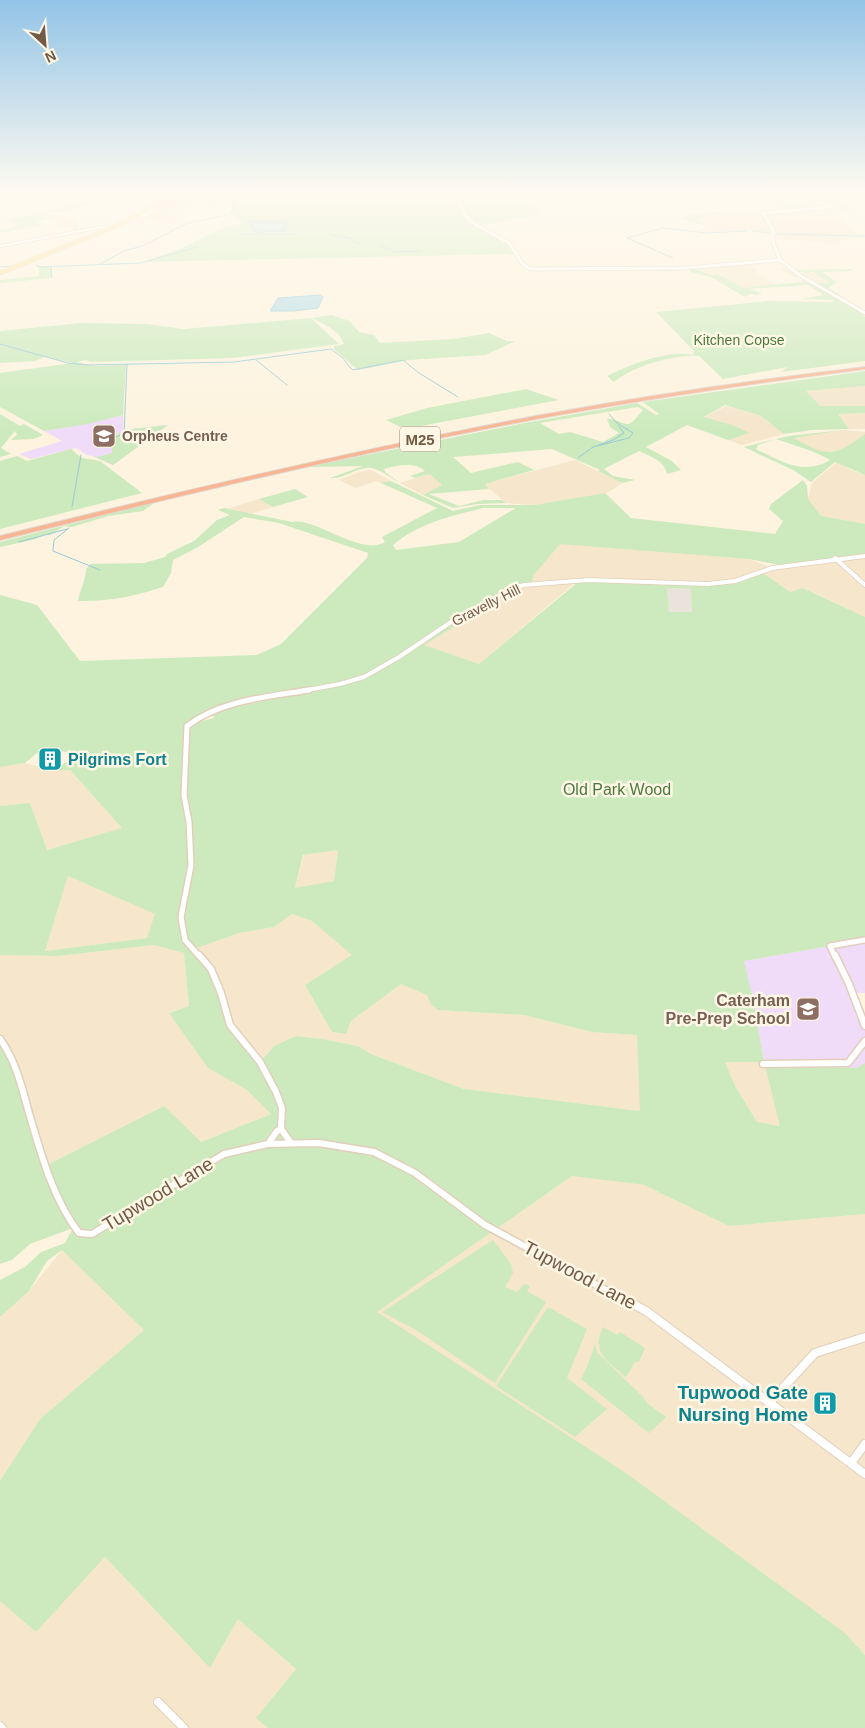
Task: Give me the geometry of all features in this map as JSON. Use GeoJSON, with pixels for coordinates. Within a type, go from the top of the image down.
{"type":"FeatureCollection","features":[{"type":"Feature","properties":{"kind":"highway","name":"M25"},"geometry":{"type":"LineString","coordinates":[[0,534],[250,471],[435,432],[605,401],[865,367]]}},
{"type":"Feature","properties":{"kind":"highway","name":"M25"},"geometry":{"type":"LineString","coordinates":[[0,538],[258,474],[456,432],[675,394],[865,367]]}},
{"type":"Feature","properties":{"kind":"street"},"geometry":{"type":"LineString","coordinates":[[795,273],[865,313]]}},
{"type":"Feature","properties":{"kind":"street","name":"Gravelly Hill"},"geometry":{"type":"LineString","coordinates":[[281,1129],[282,1108],[276,1092],[260,1062],[230,1025],[221,993],[211,969],[185,940],[181,917],[191,864],[189,822],[184,795],[187,726],[199,717],[232,704],[340,684],[364,677],[399,657],[452,622],[510,589],[524,585],[588,580],[708,584],[735,581],[772,568],[835,558],[865,556]]}},
{"type":"Feature","properties":{"kind":"street"},"geometry":{"type":"LineString","coordinates":[[835,558],[865,585]]}},
{"type":"Feature","properties":{"kind":"street"},"geometry":{"type":"LineString","coordinates":[[865,940],[830,946],[849,984],[865,1026]]}},
{"type":"Feature","properties":{"kind":"street","name":"Tupwood Lane"},"geometry":{"type":"LineString","coordinates":[[0,1039],[8,1048],[16,1064],[30,1117],[54,1187],[73,1227],[79,1233],[92,1234],[224,1154],[240,1149],[268,1144],[319,1143],[374,1152],[415,1173],[485,1225],[646,1311],[865,1474]]}},
{"type":"Feature","properties":{"kind":"street"},"geometry":{"type":"LineString","coordinates":[[763,1064],[848,1063],[865,1041]]}},
{"type":"Feature","properties":{"kind":"street"},"geometry":{"type":"LineString","coordinates":[[268,1144],[277,1131],[281,1129],[291,1143]]}},
{"type":"Feature","properties":{"kind":"street"},"geometry":{"type":"LineString","coordinates":[[770,1403],[815,1353],[865,1337]]}},
{"type":"Feature","properties":{"kind":"street"},"geometry":{"type":"LineString","coordinates":[[851,1463],[865,1444]]}},
{"type":"Feature","properties":{"kind":"street"},"geometry":{"type":"LineString","coordinates":[[158,1702],[184,1728]]}},
{"type":"Feature","properties":{"kind":"shaded area"},"geometry":{"type":"Polygon","coordinates":[[[706,273],[757,273],[774,285],[743,288],[718,274],[712,275],[706,273]]]}},
{"type":"Feature","properties":{"kind":"shaded area"},"geometry":{"type":"Polygon","coordinates":[[[786,273],[814,273],[832,283],[818,283],[803,277],[793,277],[786,273]]]}},
{"type":"Feature","properties":{"kind":"shaded area"},"geometry":{"type":"Polygon","coordinates":[[[865,386],[865,406],[821,406],[806,391],[865,386]]]}},
{"type":"Feature","properties":{"kind":"shaded area"},"geometry":{"type":"Polygon","coordinates":[[[726,406],[761,416],[784,434],[742,445],[728,440],[748,433],[705,417],[726,406]]]}},
{"type":"Feature","properties":{"kind":"shaded area"},"geometry":{"type":"Polygon","coordinates":[[[865,413],[865,429],[849,429],[838,414],[865,413]]]}},
{"type":"Feature","properties":{"kind":"shaded area","name":"Orpheus Centre"},"geometry":{"type":"Polygon","coordinates":[[[123,415],[123,430],[168,425],[113,465],[87,455],[76,448],[31,459],[19,454],[62,441],[44,431],[123,415]]]}},
{"type":"Feature","properties":{"kind":"shaded area"},"geometry":{"type":"Polygon","coordinates":[[[843,430],[865,432],[865,438],[851,448],[821,453],[793,438],[843,430]]]}},
{"type":"Feature","properties":{"kind":"shaded area"},"geometry":{"type":"Polygon","coordinates":[[[575,460],[622,483],[605,493],[534,505],[506,503],[484,484],[575,460]]]}},
{"type":"Feature","properties":{"kind":"shaded area"},"geometry":{"type":"Polygon","coordinates":[[[837,462],[865,475],[865,524],[821,516],[808,499],[812,483],[837,462]]]}},
{"type":"Feature","properties":{"kind":"shaded area"},"geometry":{"type":"Polygon","coordinates":[[[371,470],[391,481],[381,483],[376,481],[356,488],[339,480],[357,473],[371,470]]]}},
{"type":"Feature","properties":{"kind":"shaded area"},"geometry":{"type":"Polygon","coordinates":[[[430,474],[442,485],[423,495],[400,483],[430,474]]]}},
{"type":"Feature","properties":{"kind":"shaded area"},"geometry":{"type":"Polygon","coordinates":[[[259,499],[273,507],[250,514],[227,509],[259,499]]]}},
{"type":"Feature","properties":{"kind":"shaded area"},"geometry":{"type":"Polygon","coordinates":[[[559,543],[749,559],[772,568],[865,556],[865,617],[804,588],[790,592],[763,573],[768,569],[729,580],[692,583],[583,578],[532,582],[533,576],[559,543]]]}},
{"type":"Feature","properties":{"kind":"shaded area"},"geometry":{"type":"Polygon","coordinates":[[[576,582],[479,664],[423,645],[516,589],[576,582]]]}},
{"type":"Feature","properties":{"kind":"shaded area"},"geometry":{"type":"Polygon","coordinates":[[[667,588],[691,589],[692,612],[669,612],[667,588]]]}},
{"type":"Feature","properties":{"kind":"shaded area"},"geometry":{"type":"Polygon","coordinates":[[[25,763],[56,771],[70,770],[123,829],[46,850],[30,803],[0,806],[0,767],[25,763]]]}},
{"type":"Feature","properties":{"kind":"shaded area"},"geometry":{"type":"Polygon","coordinates":[[[338,850],[334,881],[295,889],[304,855],[338,850]]]}},
{"type":"Feature","properties":{"kind":"shaded area"},"geometry":{"type":"Polygon","coordinates":[[[68,876],[156,914],[147,938],[45,951],[68,876]]]}},
{"type":"Feature","properties":{"kind":"shaded area"},"geometry":{"type":"Polygon","coordinates":[[[292,914],[312,921],[353,955],[305,985],[332,1032],[346,1034],[351,1021],[401,984],[427,995],[431,1004],[439,1010],[524,1015],[592,1032],[637,1035],[641,1111],[464,1089],[371,1054],[358,1046],[323,1039],[296,1036],[274,1046],[260,1062],[230,1025],[194,949],[239,933],[274,927],[292,914]]]}},
{"type":"Feature","properties":{"kind":"shaded area","name":"Caterham Pre-Prep School"},"geometry":{"type":"Polygon","coordinates":[[[865,944],[865,993],[856,993],[865,1019],[865,1063],[857,1068],[765,1065],[744,961],[830,946],[865,944]]]}},
{"type":"Feature","properties":{"kind":"shaded area"},"geometry":{"type":"Polygon","coordinates":[[[154,945],[184,953],[189,1006],[170,1012],[208,1068],[247,1090],[271,1114],[201,1142],[164,1106],[47,1165],[0,1040],[0,955],[58,956],[154,945]]]}},
{"type":"Feature","properties":{"kind":"shaded area"},"geometry":{"type":"Polygon","coordinates":[[[725,1062],[765,1062],[781,1126],[757,1122],[735,1086],[725,1062]]]}},
{"type":"Feature","properties":{"kind":"shaded area"},"geometry":{"type":"Polygon","coordinates":[[[572,1176],[644,1185],[729,1226],[865,1214],[865,1655],[845,1633],[377,1312],[572,1176]]]}},
{"type":"Feature","properties":{"kind":"shaded area"},"geometry":{"type":"Polygon","coordinates":[[[62,1250],[144,1330],[40,1419],[0,1481],[0,1317],[29,1291],[62,1250]]]}},
{"type":"Feature","properties":{"kind":"shaded area"},"geometry":{"type":"Polygon","coordinates":[[[105,1557],[210,1668],[238,1619],[296,1669],[257,1717],[268,1728],[0,1728],[0,1601],[36,1632],[105,1557]]]}},
{"type":"Feature","properties":{"kind":"green space"},"geometry":{"type":"Polygon","coordinates":[[[39,273],[52,273],[52,278],[0,283],[0,280],[39,276],[39,273]]]}},
{"type":"Feature","properties":{"kind":"green space","name":"Kitchen Copse"},"geometry":{"type":"Polygon","coordinates":[[[693,273],[718,274],[743,288],[812,281],[831,283],[814,273],[823,273],[837,282],[829,288],[854,305],[865,317],[865,361],[782,372],[787,367],[723,379],[699,356],[689,356],[667,359],[643,366],[614,382],[607,376],[637,363],[673,354],[693,355],[694,351],[656,312],[768,301],[835,302],[832,300],[799,299],[823,295],[808,285],[748,289],[762,293],[757,295],[750,294],[745,297],[711,277],[693,273]]]}},
{"type":"Feature","properties":{"kind":"green space"},"geometry":{"type":"Polygon","coordinates":[[[331,315],[350,321],[359,332],[374,335],[380,343],[453,339],[489,333],[507,341],[516,341],[485,355],[409,360],[358,370],[334,349],[334,346],[344,344],[339,335],[331,328],[312,318],[331,315]]]}},
{"type":"Feature","properties":{"kind":"green space"},"geometry":{"type":"Polygon","coordinates":[[[311,318],[339,344],[233,358],[91,362],[86,360],[77,362],[92,366],[126,365],[123,415],[88,424],[44,431],[0,407],[0,373],[73,363],[45,357],[35,361],[0,363],[0,331],[82,323],[147,324],[183,329],[311,318]]]}},
{"type":"Feature","properties":{"kind":"green space"},"geometry":{"type":"Polygon","coordinates":[[[865,371],[865,386],[806,391],[821,406],[865,406],[865,413],[838,414],[849,429],[812,430],[784,434],[761,416],[725,405],[704,417],[735,426],[749,433],[728,440],[687,425],[646,447],[672,461],[681,470],[667,474],[666,469],[660,462],[639,451],[604,469],[613,476],[635,480],[622,483],[598,471],[600,470],[552,449],[453,457],[471,473],[518,462],[534,470],[485,484],[489,489],[429,494],[459,506],[484,500],[502,500],[506,503],[477,504],[453,508],[423,495],[442,485],[430,474],[415,478],[410,476],[425,471],[411,465],[384,469],[385,472],[400,483],[372,468],[361,469],[340,477],[330,478],[363,466],[307,467],[525,423],[637,403],[656,415],[659,414],[643,402],[865,371]],[[638,407],[540,423],[559,434],[570,432],[603,442],[619,433],[610,427],[607,419],[628,424],[643,410],[638,407]]]}},
{"type":"Feature","properties":{"kind":"green space"},"geometry":{"type":"Polygon","coordinates":[[[526,389],[559,400],[405,429],[386,420],[427,408],[526,389]]]}},
{"type":"Feature","properties":{"kind":"green space"},"geometry":{"type":"Polygon","coordinates":[[[0,414],[20,426],[24,424],[43,435],[33,439],[11,440],[17,435],[15,431],[1,448],[11,454],[0,457],[0,414]]]}},
{"type":"Feature","properties":{"kind":"green space"},"geometry":{"type":"Polygon","coordinates":[[[168,425],[113,465],[93,456],[97,457],[112,453],[112,448],[103,441],[109,440],[108,437],[123,430],[168,425]]]}},
{"type":"Feature","properties":{"kind":"green space"},"geometry":{"type":"Polygon","coordinates":[[[843,430],[794,438],[814,449],[830,452],[846,447],[865,434],[865,475],[835,462],[811,482],[793,470],[744,447],[774,440],[758,445],[756,449],[783,462],[801,467],[820,465],[830,460],[776,439],[843,430]]]}},
{"type":"Feature","properties":{"kind":"green space"},"geometry":{"type":"Polygon","coordinates":[[[71,449],[82,458],[100,461],[142,493],[0,529],[0,461],[17,456],[27,461],[71,449]]]}},
{"type":"Feature","properties":{"kind":"green space","name":"Old Park Wood"},"geometry":{"type":"Polygon","coordinates":[[[803,480],[807,486],[808,499],[821,516],[865,524],[865,556],[779,565],[749,559],[560,544],[533,576],[532,582],[516,589],[424,645],[479,664],[583,578],[692,583],[740,581],[763,573],[790,592],[803,588],[865,617],[865,942],[744,961],[764,1062],[725,1062],[735,1086],[757,1122],[780,1126],[765,1065],[857,1068],[865,1063],[865,1214],[729,1226],[644,1185],[572,1176],[377,1312],[623,1471],[845,1633],[865,1655],[865,1728],[268,1728],[256,1718],[296,1669],[238,1619],[210,1668],[105,1557],[36,1632],[0,1601],[0,1481],[40,1419],[144,1330],[62,1250],[47,1261],[29,1291],[0,1317],[0,1280],[25,1267],[41,1252],[65,1243],[73,1228],[30,1244],[12,1260],[0,1264],[0,1040],[16,1064],[47,1165],[164,1106],[201,1142],[271,1114],[247,1090],[208,1068],[169,1013],[189,1006],[184,953],[154,945],[58,956],[0,955],[0,806],[30,803],[47,850],[122,828],[70,770],[56,771],[74,754],[44,747],[25,763],[0,767],[0,595],[37,605],[80,661],[257,655],[281,644],[367,558],[368,553],[279,523],[244,517],[198,547],[173,560],[171,573],[163,587],[121,598],[78,601],[86,569],[91,564],[144,563],[165,557],[167,554],[194,541],[217,520],[230,515],[218,510],[224,508],[292,522],[302,522],[351,541],[375,545],[385,542],[382,537],[437,508],[381,483],[391,481],[453,511],[480,505],[534,505],[605,493],[631,518],[775,534],[783,521],[769,509],[771,504],[803,480]],[[483,508],[447,517],[414,531],[393,545],[396,550],[459,542],[516,508],[483,508]],[[667,588],[669,612],[692,612],[691,589],[667,588]],[[294,690],[237,702],[207,711],[186,723],[193,726],[199,722],[214,718],[212,712],[297,694],[294,690]],[[338,850],[303,855],[295,888],[334,881],[338,850]],[[68,876],[45,951],[147,938],[155,914],[68,876]],[[292,914],[274,927],[239,933],[194,949],[211,969],[230,1025],[260,1062],[274,1046],[296,1036],[323,1039],[358,1046],[371,1054],[464,1089],[640,1111],[637,1035],[592,1032],[524,1015],[438,1010],[431,1004],[427,995],[401,984],[351,1021],[346,1034],[332,1032],[305,985],[352,955],[312,921],[292,914]]]}},
{"type":"Feature","properties":{"kind":"green space"},"geometry":{"type":"Polygon","coordinates":[[[295,489],[308,497],[273,507],[259,499],[295,489]]]}},
{"type":"Feature","properties":{"kind":"green space"},"geometry":{"type":"Polygon","coordinates":[[[153,504],[143,511],[108,516],[72,527],[64,526],[50,535],[43,535],[36,539],[0,547],[0,542],[145,505],[153,504]]]}},
{"type":"Feature","properties":{"kind":"green space"},"geometry":{"type":"Polygon","coordinates":[[[493,1240],[511,1264],[513,1273],[505,1287],[517,1292],[524,1284],[530,1286],[527,1291],[546,1302],[495,1383],[416,1330],[382,1312],[493,1240]]]}},
{"type":"Feature","properties":{"kind":"green space"},"geometry":{"type":"Polygon","coordinates":[[[548,1307],[587,1329],[567,1378],[607,1409],[575,1437],[496,1386],[548,1307]]]}},
{"type":"Feature","properties":{"kind":"green space"},"geometry":{"type":"Polygon","coordinates":[[[603,1327],[617,1335],[620,1332],[645,1348],[639,1362],[635,1362],[626,1377],[607,1361],[600,1350],[600,1336],[603,1327]]]}},
{"type":"Feature","properties":{"kind":"green space"},"geometry":{"type":"Polygon","coordinates":[[[595,1344],[597,1352],[648,1404],[666,1417],[649,1433],[581,1379],[595,1344]]]}},
{"type":"Feature","properties":{"kind":"water"},"geometry":{"type":"Polygon","coordinates":[[[320,295],[323,297],[318,308],[270,311],[278,298],[320,295]]]}},
{"type":"Feature","properties":{"kind":"waterway"},"geometry":{"type":"LineString","coordinates":[[52,273],[52,278]]}},
{"type":"Feature","properties":{"kind":"waterway"},"geometry":{"type":"LineString","coordinates":[[0,344],[68,363],[88,365],[127,364]]}},
{"type":"Feature","properties":{"kind":"waterway"},"geometry":{"type":"LineString","coordinates":[[127,364],[234,362],[331,349],[343,358],[350,368]]}},
{"type":"Feature","properties":{"kind":"waterway"},"geometry":{"type":"LineString","coordinates":[[256,360],[287,385]]}},
{"type":"Feature","properties":{"kind":"waterway"},"geometry":{"type":"LineString","coordinates":[[351,368],[353,370],[403,360],[419,373],[458,397]]}},
{"type":"Feature","properties":{"kind":"waterway"},"geometry":{"type":"LineString","coordinates":[[104,441],[124,434],[127,364]]}},
{"type":"Feature","properties":{"kind":"waterway"},"geometry":{"type":"LineString","coordinates":[[578,458],[593,447],[629,438],[633,433],[617,423],[609,414]]}},
{"type":"Feature","properties":{"kind":"waterway"},"geometry":{"type":"LineString","coordinates":[[599,445],[613,440],[624,433],[619,426]]}},
{"type":"Feature","properties":{"kind":"waterway"},"geometry":{"type":"LineString","coordinates":[[72,507],[81,455]]}},
{"type":"Feature","properties":{"kind":"waterway"},"geometry":{"type":"LineString","coordinates":[[69,528],[54,540],[53,551],[100,570]]}},
{"type":"Feature","properties":{"kind":"waterway"},"geometry":{"type":"LineString","coordinates":[[19,542],[67,529]]}},
{"type":"Feature","properties":{"kind":"place","name":"Orpheus Centre"},"geometry":{"type":"Point","coordinates":[104,436]}},
{"type":"Feature","properties":{"kind":"place","name":"Pilgrims Fort"},"geometry":{"type":"Point","coordinates":[50,759]}},
{"type":"Feature","properties":{"kind":"place","name":"Caterham Pre-Prep School"},"geometry":{"type":"Point","coordinates":[808,1009]}},
{"type":"Feature","properties":{"kind":"place","name":"Tupwood Gate Nursing Home"},"geometry":{"type":"Point","coordinates":[825,1403]}}]}
